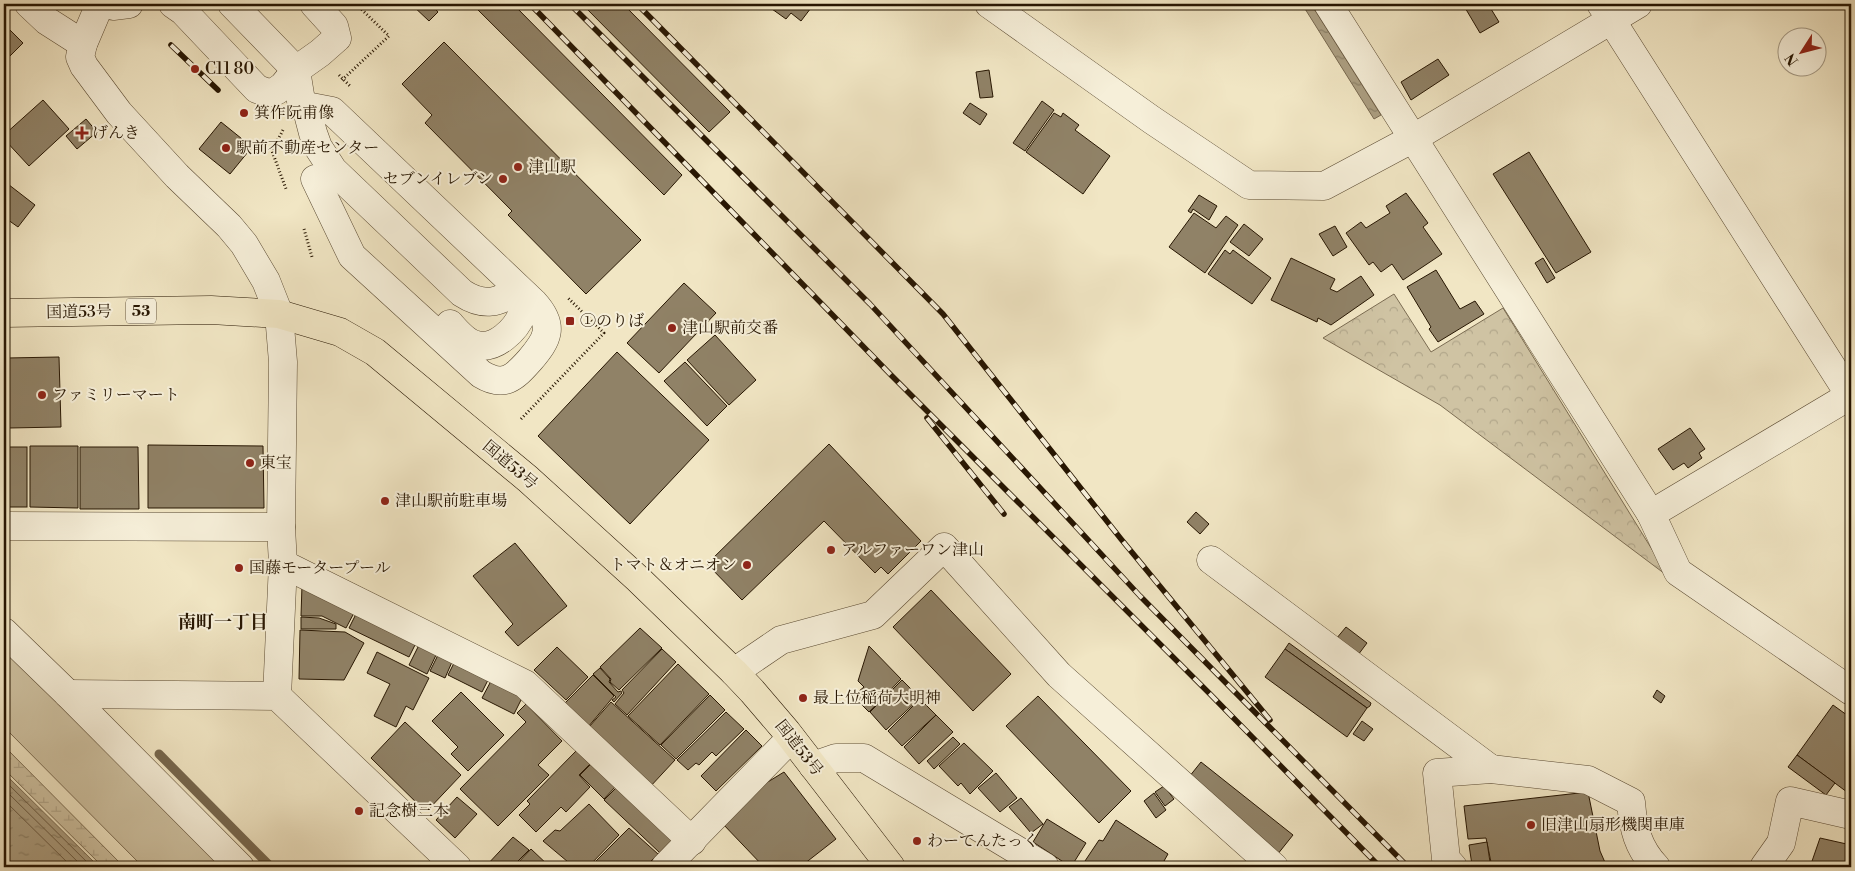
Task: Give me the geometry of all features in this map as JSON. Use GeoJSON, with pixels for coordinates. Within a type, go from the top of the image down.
{"type":"FeatureCollection","features":[{"type":"Feature","properties":{"kind":"highway","name":"国道53号"},"geometry":{"type":"LineString","coordinates":[[4,313],[211,310],[279,314],[340,332],[374,352],[528,479],[638,579],[734,672],[770,711],[891,867]]}},
{"type":"Feature","properties":{"kind":"street"},"geometry":{"type":"LineString","coordinates":[[30,4],[47,21],[86,37]]}},
{"type":"Feature","properties":{"kind":"street"},"geometry":{"type":"LineString","coordinates":[[114,4],[86,37],[80,57],[84,66],[118,113],[177,176],[229,226],[244,244],[266,281],[279,314],[283,362],[281,528],[283,564],[277,696]]}},
{"type":"Feature","properties":{"kind":"street"},"geometry":{"type":"LineString","coordinates":[[173,4],[183,11],[257,89],[268,93],[276,91],[283,86],[296,70],[337,38],[334,26],[314,4]]}},
{"type":"Feature","properties":{"kind":"street"},"geometry":{"type":"LineString","coordinates":[[232,4],[296,70],[301,101],[306,106],[312,134],[333,170],[462,293],[476,300],[491,302],[501,300],[510,294],[520,291]]}},
{"type":"Feature","properties":{"kind":"street"},"geometry":{"type":"LineString","coordinates":[[989,4],[1152,120],[1249,184],[1324,186],[1412,138],[1606,12],[1638,4]]}},
{"type":"Feature","properties":{"kind":"street"},"geometry":{"type":"LineString","coordinates":[[1328,4],[1651,514],[1678,572],[1851,690]]}},
{"type":"Feature","properties":{"kind":"street"},"geometry":{"type":"LineString","coordinates":[[1606,12],[1851,396],[1651,514]]}},
{"type":"Feature","properties":{"kind":"street"},"geometry":{"type":"LineString","coordinates":[[306,106],[332,110],[540,310],[546,326],[543,344],[514,377],[497,380],[481,374],[352,256],[306,156],[306,106]]}},
{"type":"Feature","properties":{"kind":"street"},"geometry":{"type":"LineString","coordinates":[[315,179],[361,240],[470,343],[486,346],[500,340],[510,331],[521,315],[520,291]]}},
{"type":"Feature","properties":{"kind":"street"},"geometry":{"type":"LineString","coordinates":[[4,526],[281,528]]}},
{"type":"Feature","properties":{"kind":"street"},"geometry":{"type":"LineString","coordinates":[[734,672],[780,640],[873,615],[944,547],[1059,675],[1274,867]]}},
{"type":"Feature","properties":{"kind":"street"},"geometry":{"type":"LineString","coordinates":[[1211,560],[1491,769]]}},
{"type":"Feature","properties":{"kind":"street"},"geometry":{"type":"LineString","coordinates":[[283,564],[525,684],[692,841]]}},
{"type":"Feature","properties":{"kind":"street"},"geometry":{"type":"LineString","coordinates":[[4,632],[240,867]]}},
{"type":"Feature","properties":{"kind":"street"},"geometry":{"type":"LineString","coordinates":[[68,694],[277,696],[457,867]]}},
{"type":"Feature","properties":{"kind":"street"},"geometry":{"type":"LineString","coordinates":[[665,867],[791,738]]}},
{"type":"Feature","properties":{"kind":"street"},"geometry":{"type":"LineString","coordinates":[[813,766],[836,758],[864,758],[1045,867]]}},
{"type":"Feature","properties":{"kind":"street"},"geometry":{"type":"LineString","coordinates":[[1453,867],[1446,859],[1437,773],[1491,769],[1588,780],[1631,802],[1632,824],[1636,838],[1641,849],[1656,867]]}},
{"type":"Feature","properties":{"kind":"street"},"geometry":{"type":"LineString","coordinates":[[1764,867],[1772,859],[1781,843],[1790,801],[1851,815]]}},
{"type":"Feature","properties":{"kind":"path"},"geometry":{"type":"LineString","coordinates":[[343,79],[389,36],[356,4]]}},
{"type":"Feature","properties":{"kind":"path"},"geometry":{"type":"LineString","coordinates":[[521,419],[604,333]]}},
{"type":"Feature","properties":{"kind":"green space"},"geometry":{"type":"Polygon","coordinates":[[[1394,294],[1431,352],[1503,308],[1669,577],[1440,405],[1323,338],[1394,294]]]}},
{"type":"Feature","properties":{"kind":"green space"},"geometry":{"type":"Polygon","coordinates":[[[4,644],[228,867],[143,867],[4,727],[4,644]]]}},
{"type":"Feature","properties":{"kind":"green space"},"geometry":{"type":"Polygon","coordinates":[[[4,746],[124,867],[103,867],[4,769],[4,746]]]}},
{"type":"Feature","properties":{"kind":"water"},"geometry":{"type":"Polygon","coordinates":[[[1302,4],[1311,4],[1381,115],[1374,119],[1302,4]]]}},
{"type":"Feature","properties":{"kind":"water"},"geometry":{"type":"Polygon","coordinates":[[[4,773],[99,867],[4,867],[4,773]]]}},
{"type":"Feature","properties":{"kind":"building"},"geometry":{"type":"Polygon","coordinates":[[[411,4],[431,4],[438,12],[429,21],[411,4]]]}},
{"type":"Feature","properties":{"kind":"building"},"geometry":{"type":"Polygon","coordinates":[[[472,4],[513,4],[682,175],[664,195],[472,4]]]}},
{"type":"Feature","properties":{"kind":"building"},"geometry":{"type":"Polygon","coordinates":[[[582,4],[623,4],[730,112],[709,132],[582,4]]]}},
{"type":"Feature","properties":{"kind":"building"},"geometry":{"type":"Polygon","coordinates":[[[765,4],[814,4],[801,21],[791,13],[786,19],[765,4]]]}},
{"type":"Feature","properties":{"kind":"building"},"geometry":{"type":"Polygon","coordinates":[[[1468,4],[1488,4],[1499,22],[1480,33],[1464,6],[1468,4]]]}},
{"type":"Feature","properties":{"kind":"building"},"geometry":{"type":"Polygon","coordinates":[[[10,30],[23,43],[4,62],[4,35],[10,30]]]}},
{"type":"Feature","properties":{"kind":"building","name":"津山駅"},"geometry":{"type":"Polygon","coordinates":[[[444,42],[641,240],[586,294],[508,215],[512,211],[425,123],[432,115],[402,84],[444,42]]]}},
{"type":"Feature","properties":{"kind":"building"},"geometry":{"type":"Polygon","coordinates":[[[1438,59],[1449,75],[1411,100],[1401,82],[1438,59]]]}},
{"type":"Feature","properties":{"kind":"building"},"geometry":{"type":"Polygon","coordinates":[[[989,70],[993,97],[980,98],[976,72],[989,70]]]}},
{"type":"Feature","properties":{"kind":"building"},"geometry":{"type":"Polygon","coordinates":[[[43,100],[69,129],[29,166],[4,139],[4,135],[43,100]]]}},
{"type":"Feature","properties":{"kind":"building"},"geometry":{"type":"Polygon","coordinates":[[[1042,101],[1054,110],[1025,151],[1013,143],[1042,101]]]}},
{"type":"Feature","properties":{"kind":"building"},"geometry":{"type":"Polygon","coordinates":[[[970,103],[987,114],[980,125],[963,113],[970,103]]]}},
{"type":"Feature","properties":{"kind":"building"},"geometry":{"type":"Polygon","coordinates":[[[1054,113],[1061,117],[1063,113],[1079,125],[1075,130],[1110,156],[1083,194],[1026,152],[1054,113]]]}},
{"type":"Feature","properties":{"kind":"building"},"geometry":{"type":"Polygon","coordinates":[[[86,119],[97,132],[77,149],[66,136],[86,119]]]}},
{"type":"Feature","properties":{"kind":"building","name":"駅前不動産センター"},"geometry":{"type":"Polygon","coordinates":[[[221,122],[252,147],[230,174],[199,149],[221,122]]]}},
{"type":"Feature","properties":{"kind":"building"},"geometry":{"type":"Polygon","coordinates":[[[1529,152],[1591,252],[1556,273],[1493,174],[1529,152]]]}},
{"type":"Feature","properties":{"kind":"building"},"geometry":{"type":"Polygon","coordinates":[[[4,181],[35,205],[18,227],[4,217],[4,181]]]}},
{"type":"Feature","properties":{"kind":"building"},"geometry":{"type":"Polygon","coordinates":[[[1406,193],[1428,223],[1423,227],[1442,254],[1403,280],[1392,264],[1381,272],[1373,262],[1369,265],[1346,233],[1361,222],[1366,228],[1390,213],[1386,206],[1406,193]]]}},
{"type":"Feature","properties":{"kind":"building"},"geometry":{"type":"Polygon","coordinates":[[[1199,195],[1217,206],[1209,220],[1193,209],[1191,213],[1188,211],[1199,195]]]}},
{"type":"Feature","properties":{"kind":"building"},"geometry":{"type":"Polygon","coordinates":[[[1194,213],[1216,228],[1226,216],[1238,225],[1205,273],[1169,247],[1194,213]]]}},
{"type":"Feature","properties":{"kind":"building"},"geometry":{"type":"Polygon","coordinates":[[[1244,224],[1263,239],[1249,256],[1230,242],[1244,224]]]}},
{"type":"Feature","properties":{"kind":"building"},"geometry":{"type":"Polygon","coordinates":[[[1335,226],[1347,247],[1333,256],[1319,234],[1335,226]]]}},
{"type":"Feature","properties":{"kind":"building"},"geometry":{"type":"Polygon","coordinates":[[[1225,250],[1230,254],[1233,250],[1271,278],[1252,304],[1208,274],[1225,250]]]}},
{"type":"Feature","properties":{"kind":"building"},"geometry":{"type":"Polygon","coordinates":[[[1291,258],[1335,279],[1330,289],[1337,292],[1361,276],[1374,295],[1331,325],[1318,318],[1317,322],[1271,300],[1291,258]]]}},
{"type":"Feature","properties":{"kind":"building"},"geometry":{"type":"Polygon","coordinates":[[[1543,258],[1555,278],[1547,283],[1535,263],[1543,258]]]}},
{"type":"Feature","properties":{"kind":"building"},"geometry":{"type":"Polygon","coordinates":[[[1436,270],[1460,309],[1475,301],[1484,314],[1438,342],[1407,287],[1436,270]]]}},
{"type":"Feature","properties":{"kind":"building","name":"津山駅前交番"},"geometry":{"type":"Polygon","coordinates":[[[684,283],[716,313],[659,373],[627,343],[684,283]]]}},
{"type":"Feature","properties":{"kind":"building"},"geometry":{"type":"Polygon","coordinates":[[[715,335],[756,380],[729,405],[687,360],[715,335]]]}},
{"type":"Feature","properties":{"kind":"building"},"geometry":{"type":"Polygon","coordinates":[[[617,352],[709,440],[630,524],[538,436],[617,352]]]}},
{"type":"Feature","properties":{"kind":"building"},"geometry":{"type":"Polygon","coordinates":[[[59,357],[61,427],[9,428],[7,358],[59,357]]]}},
{"type":"Feature","properties":{"kind":"building"},"geometry":{"type":"Polygon","coordinates":[[[685,362],[727,406],[707,426],[664,381],[685,362]]]}},
{"type":"Feature","properties":{"kind":"building"},"geometry":{"type":"Polygon","coordinates":[[[1690,428],[1705,449],[1699,453],[1702,458],[1688,468],[1684,463],[1673,470],[1658,449],[1690,428]]]}},
{"type":"Feature","properties":{"kind":"building"},"geometry":{"type":"Polygon","coordinates":[[[829,444],[921,541],[888,574],[881,567],[875,573],[824,521],[742,600],[707,564],[829,444]]]}},
{"type":"Feature","properties":{"kind":"building"},"geometry":{"type":"Polygon","coordinates":[[[148,445],[263,446],[264,508],[148,508],[148,445]]]}},
{"type":"Feature","properties":{"kind":"building"},"geometry":{"type":"Polygon","coordinates":[[[30,446],[78,446],[78,508],[30,507],[30,446]]]}},
{"type":"Feature","properties":{"kind":"building"},"geometry":{"type":"Polygon","coordinates":[[[4,447],[27,447],[27,507],[4,507],[4,447]]]}},
{"type":"Feature","properties":{"kind":"building"},"geometry":{"type":"Polygon","coordinates":[[[80,447],[138,447],[139,509],[80,509],[80,447]]]}},
{"type":"Feature","properties":{"kind":"building"},"geometry":{"type":"Polygon","coordinates":[[[1196,512],[1209,524],[1200,534],[1187,522],[1196,512]]]}},
{"type":"Feature","properties":{"kind":"building"},"geometry":{"type":"Polygon","coordinates":[[[515,543],[567,606],[518,646],[505,632],[513,624],[473,576],[515,543]]]}},
{"type":"Feature","properties":{"kind":"building"},"geometry":{"type":"Polygon","coordinates":[[[302,585],[355,611],[346,628],[322,616],[301,616],[302,585]]]}},
{"type":"Feature","properties":{"kind":"building"},"geometry":{"type":"Polygon","coordinates":[[[931,590],[1011,674],[973,711],[893,627],[931,590]]]}},
{"type":"Feature","properties":{"kind":"building"},"geometry":{"type":"Polygon","coordinates":[[[357,612],[417,641],[409,657],[349,628],[357,612]]]}},
{"type":"Feature","properties":{"kind":"building"},"geometry":{"type":"Polygon","coordinates":[[[301,617],[319,618],[336,624],[336,629],[301,629],[301,617]]]}},
{"type":"Feature","properties":{"kind":"building"},"geometry":{"type":"Polygon","coordinates":[[[1346,627],[1367,643],[1358,655],[1336,639],[1346,627]]]}},
{"type":"Feature","properties":{"kind":"building"},"geometry":{"type":"Polygon","coordinates":[[[640,628],[662,648],[619,690],[610,682],[611,679],[600,667],[640,628]]]}},
{"type":"Feature","properties":{"kind":"building"},"geometry":{"type":"Polygon","coordinates":[[[300,630],[345,632],[364,643],[344,680],[299,679],[300,630]]]}},
{"type":"Feature","properties":{"kind":"building"},"geometry":{"type":"Polygon","coordinates":[[[1289,643],[1371,703],[1370,706],[1367,708],[1285,649],[1289,643]]]}},
{"type":"Feature","properties":{"kind":"building"},"geometry":{"type":"Polygon","coordinates":[[[419,645],[437,653],[427,674],[409,665],[419,645]]]}},
{"type":"Feature","properties":{"kind":"building"},"geometry":{"type":"Polygon","coordinates":[[[869,646],[901,679],[869,712],[853,696],[864,687],[858,681],[869,646]]]}},
{"type":"Feature","properties":{"kind":"building"},"geometry":{"type":"Polygon","coordinates":[[[557,647],[588,677],[566,700],[534,670],[557,647]]]}},
{"type":"Feature","properties":{"kind":"building"},"geometry":{"type":"Polygon","coordinates":[[[662,649],[676,662],[627,715],[615,704],[624,693],[622,690],[662,649]]]}},
{"type":"Feature","properties":{"kind":"building"},"geometry":{"type":"Polygon","coordinates":[[[1285,649],[1367,708],[1347,737],[1265,677],[1285,649]]]}},
{"type":"Feature","properties":{"kind":"building"},"geometry":{"type":"Polygon","coordinates":[[[377,652],[429,678],[413,710],[406,706],[396,727],[374,716],[390,684],[367,673],[377,652]]]}},
{"type":"Feature","properties":{"kind":"building"},"geometry":{"type":"Polygon","coordinates":[[[438,655],[452,662],[445,678],[430,671],[438,655]]]}},
{"type":"Feature","properties":{"kind":"building"},"geometry":{"type":"Polygon","coordinates":[[[455,661],[489,678],[482,692],[448,675],[455,661]]]}},
{"type":"Feature","properties":{"kind":"building"},"geometry":{"type":"Polygon","coordinates":[[[678,664],[709,694],[660,745],[628,716],[678,664]]]}},
{"type":"Feature","properties":{"kind":"building"},"geometry":{"type":"Polygon","coordinates":[[[600,668],[610,679],[609,682],[618,692],[621,691],[622,693],[614,702],[612,700],[616,697],[593,674],[600,668]]]}},
{"type":"Feature","properties":{"kind":"building"},"geometry":{"type":"Polygon","coordinates":[[[593,675],[614,696],[588,727],[563,705],[593,675]]]}},
{"type":"Feature","properties":{"kind":"building"},"geometry":{"type":"Polygon","coordinates":[[[902,680],[920,698],[886,730],[870,712],[902,680]]]}},
{"type":"Feature","properties":{"kind":"building"},"geometry":{"type":"Polygon","coordinates":[[[491,681],[523,696],[514,714],[482,698],[491,681]]]}},
{"type":"Feature","properties":{"kind":"building"},"geometry":{"type":"Polygon","coordinates":[[[1657,690],[1665,696],[1661,703],[1653,697],[1657,690]]]}},
{"type":"Feature","properties":{"kind":"building"},"geometry":{"type":"Polygon","coordinates":[[[461,692],[504,735],[468,771],[451,754],[458,747],[432,721],[461,692]]]}},
{"type":"Feature","properties":{"kind":"building"},"geometry":{"type":"Polygon","coordinates":[[[710,695],[725,710],[676,759],[661,745],[710,695]]]}},
{"type":"Feature","properties":{"kind":"building"},"geometry":{"type":"Polygon","coordinates":[[[1038,696],[1131,791],[1099,823],[1006,726],[1038,696]]]}},
{"type":"Feature","properties":{"kind":"building"},"geometry":{"type":"Polygon","coordinates":[[[920,699],[936,715],[902,746],[888,731],[920,699]]]}},
{"type":"Feature","properties":{"kind":"building"},"geometry":{"type":"Polygon","coordinates":[[[611,702],[675,760],[649,788],[589,727],[611,702]]]}},
{"type":"Feature","properties":{"kind":"building"},"geometry":{"type":"Polygon","coordinates":[[[526,704],[562,741],[538,765],[549,775],[498,826],[460,789],[526,722],[517,713],[526,704]]]}},
{"type":"Feature","properties":{"kind":"building"},"geometry":{"type":"Polygon","coordinates":[[[1833,705],[1851,718],[1851,758],[1849,761],[1851,762],[1851,795],[1797,755],[1833,705]]]}},
{"type":"Feature","properties":{"kind":"building"},"geometry":{"type":"Polygon","coordinates":[[[726,712],[744,729],[716,756],[712,752],[699,765],[696,763],[688,770],[677,760],[726,712]]]}},
{"type":"Feature","properties":{"kind":"building"},"geometry":{"type":"Polygon","coordinates":[[[936,715],[953,732],[919,764],[904,747],[936,715]]]}},
{"type":"Feature","properties":{"kind":"building"},"geometry":{"type":"Polygon","coordinates":[[[1362,721],[1373,729],[1364,741],[1353,734],[1362,721]]]}},
{"type":"Feature","properties":{"kind":"building"},"geometry":{"type":"Polygon","coordinates":[[[405,722],[461,775],[426,812],[371,758],[405,722]]]}},
{"type":"Feature","properties":{"kind":"building"},"geometry":{"type":"Polygon","coordinates":[[[746,730],[762,746],[716,791],[701,776],[746,730]]]}},
{"type":"Feature","properties":{"kind":"building"},"geometry":{"type":"Polygon","coordinates":[[[953,737],[960,744],[934,769],[927,761],[953,737]]]}},
{"type":"Feature","properties":{"kind":"building"},"geometry":{"type":"Polygon","coordinates":[[[964,743],[993,771],[970,794],[961,783],[958,786],[939,766],[964,743]]]}},
{"type":"Feature","properties":{"kind":"building"},"geometry":{"type":"Polygon","coordinates":[[[576,751],[590,764],[579,775],[590,787],[566,812],[561,807],[536,832],[519,815],[530,804],[527,801],[576,751]]]}},
{"type":"Feature","properties":{"kind":"building"},"geometry":{"type":"Polygon","coordinates":[[[1797,755],[1835,783],[1826,795],[1788,767],[1797,755]]]}},
{"type":"Feature","properties":{"kind":"building"},"geometry":{"type":"Polygon","coordinates":[[[1201,762],[1293,835],[1273,860],[1185,782],[1201,762]]]}},
{"type":"Feature","properties":{"kind":"building"},"geometry":{"type":"Polygon","coordinates":[[[592,763],[616,786],[604,799],[580,775],[592,763]]]}},
{"type":"Feature","properties":{"kind":"building"},"geometry":{"type":"Polygon","coordinates":[[[784,772],[836,839],[804,864],[802,862],[797,867],[764,867],[722,823],[758,788],[784,772]]]}},
{"type":"Feature","properties":{"kind":"building"},"geometry":{"type":"Polygon","coordinates":[[[996,773],[1017,798],[1000,812],[978,788],[996,773]]]}},
{"type":"Feature","properties":{"kind":"building"},"geometry":{"type":"Polygon","coordinates":[[[619,785],[674,839],[660,853],[604,800],[619,785]]]}},
{"type":"Feature","properties":{"kind":"building"},"geometry":{"type":"Polygon","coordinates":[[[1164,786],[1174,799],[1165,806],[1155,792],[1164,786]]]}},
{"type":"Feature","properties":{"kind":"building","name":"旧津山扇形機関車庫"},"geometry":{"type":"Polygon","coordinates":[[[1588,792],[1600,851],[1607,867],[1492,867],[1486,838],[1468,839],[1464,806],[1588,792]]]}},
{"type":"Feature","properties":{"kind":"building"},"geometry":{"type":"Polygon","coordinates":[[[1154,793],[1166,810],[1156,818],[1144,801],[1154,793]]]}},
{"type":"Feature","properties":{"kind":"building"},"geometry":{"type":"Polygon","coordinates":[[[457,797],[477,814],[455,838],[436,820],[457,797]]]}},
{"type":"Feature","properties":{"kind":"building"},"geometry":{"type":"Polygon","coordinates":[[[1021,798],[1043,824],[1031,833],[1009,807],[1021,798]]]}},
{"type":"Feature","properties":{"kind":"building"},"geometry":{"type":"Polygon","coordinates":[[[589,804],[619,835],[588,867],[574,867],[543,841],[555,830],[560,831],[589,804]]]}},
{"type":"Feature","properties":{"kind":"building"},"geometry":{"type":"Polygon","coordinates":[[[1047,819],[1086,843],[1071,867],[1033,842],[1047,819]]]}},
{"type":"Feature","properties":{"kind":"building"},"geometry":{"type":"Polygon","coordinates":[[[1116,820],[1168,854],[1164,861],[1172,865],[1170,867],[1095,867],[1085,861],[1099,840],[1103,841],[1116,820]]]}},
{"type":"Feature","properties":{"kind":"building"},"geometry":{"type":"Polygon","coordinates":[[[629,828],[658,854],[645,867],[590,867],[629,828]]]}},
{"type":"Feature","properties":{"kind":"building"},"geometry":{"type":"Polygon","coordinates":[[[513,837],[529,850],[512,867],[487,867],[486,866],[513,837]]]}},
{"type":"Feature","properties":{"kind":"building"},"geometry":{"type":"Polygon","coordinates":[[[1820,838],[1851,845],[1851,867],[1810,867],[1820,838]]]}},
{"type":"Feature","properties":{"kind":"building"},"geometry":{"type":"Polygon","coordinates":[[[1487,842],[1490,862],[1472,865],[1469,845],[1487,842]]]}},
{"type":"Feature","properties":{"kind":"building"},"geometry":{"type":"Polygon","coordinates":[[[531,849],[550,867],[514,867],[531,849]]]}},
{"type":"Feature","properties":{"kind":"waterway"},"geometry":{"type":"LineString","coordinates":[[159,754],[271,867]]}},
{"type":"Feature","properties":{"kind":"railway"},"geometry":{"type":"LineString","coordinates":[[530,4],[891,375],[1380,867]]}},
{"type":"Feature","properties":{"kind":"railway"},"geometry":{"type":"LineString","coordinates":[[570,4],[870,304],[1140,596],[1408,867]]}},
{"type":"Feature","properties":{"kind":"railway"},"geometry":{"type":"LineString","coordinates":[[637,4],[943,314],[1121,539],[1270,720]]}},
{"type":"Feature","properties":{"kind":"railway"},"geometry":{"type":"LineString","coordinates":[[171,45],[218,90]]}},
{"type":"Feature","properties":{"kind":"railway"},"geometry":{"type":"LineString","coordinates":[[927,418],[1004,514]]}},
{"type":"Feature","properties":{"kind":"place","name":"C11 80"},"geometry":{"type":"Point","coordinates":[195,69]}},
{"type":"Feature","properties":{"kind":"place","name":"箕作阮甫像"},"geometry":{"type":"Point","coordinates":[244,113]}},
{"type":"Feature","properties":{"kind":"place","name":"げんき"},"geometry":{"type":"Point","coordinates":[82,133]}},
{"type":"Feature","properties":{"kind":"place","name":"駅前不動産センター"},"geometry":{"type":"Point","coordinates":[226,148]}},
{"type":"Feature","properties":{"kind":"place","name":"津山駅"},"geometry":{"type":"Point","coordinates":[518,167]}},
{"type":"Feature","properties":{"kind":"place","name":"セブンイレブン"},"geometry":{"type":"Point","coordinates":[503,179]}},
{"type":"Feature","properties":{"kind":"place","name":"①のりば"},"geometry":{"type":"Point","coordinates":[570,321]}},
{"type":"Feature","properties":{"kind":"place","name":"津山駅前交番"},"geometry":{"type":"Point","coordinates":[672,328]}},
{"type":"Feature","properties":{"kind":"place","name":"ファミリーマート"},"geometry":{"type":"Point","coordinates":[42,395]}},
{"type":"Feature","properties":{"kind":"place","name":"東宝"},"geometry":{"type":"Point","coordinates":[250,463]}},
{"type":"Feature","properties":{"kind":"place","name":"津山駅前駐車場"},"geometry":{"type":"Point","coordinates":[385,501]}},
{"type":"Feature","properties":{"kind":"place","name":"アルファーワン津山"},"geometry":{"type":"Point","coordinates":[831,550]}},
{"type":"Feature","properties":{"kind":"place","name":"トマト＆オニオン"},"geometry":{"type":"Point","coordinates":[747,565]}},
{"type":"Feature","properties":{"kind":"place","name":"国藤モータープール"},"geometry":{"type":"Point","coordinates":[239,568]}},
{"type":"Feature","properties":{"kind":"place","name":"最上位稲荷大明神"},"geometry":{"type":"Point","coordinates":[803,698]}},
{"type":"Feature","properties":{"kind":"place","name":"記念樹三本"},"geometry":{"type":"Point","coordinates":[359,811]}},
{"type":"Feature","properties":{"kind":"place","name":"旧津山扇形機関車庫"},"geometry":{"type":"Point","coordinates":[1531,825]}},
{"type":"Feature","properties":{"kind":"place","name":"わーてんたっく"},"geometry":{"type":"Point","coordinates":[917,841]}},
{"type":"Feature","properties":{"kind":"district","name":"南町一丁目"},"geometry":{"type":"Point","coordinates":[223,622]}}]}
